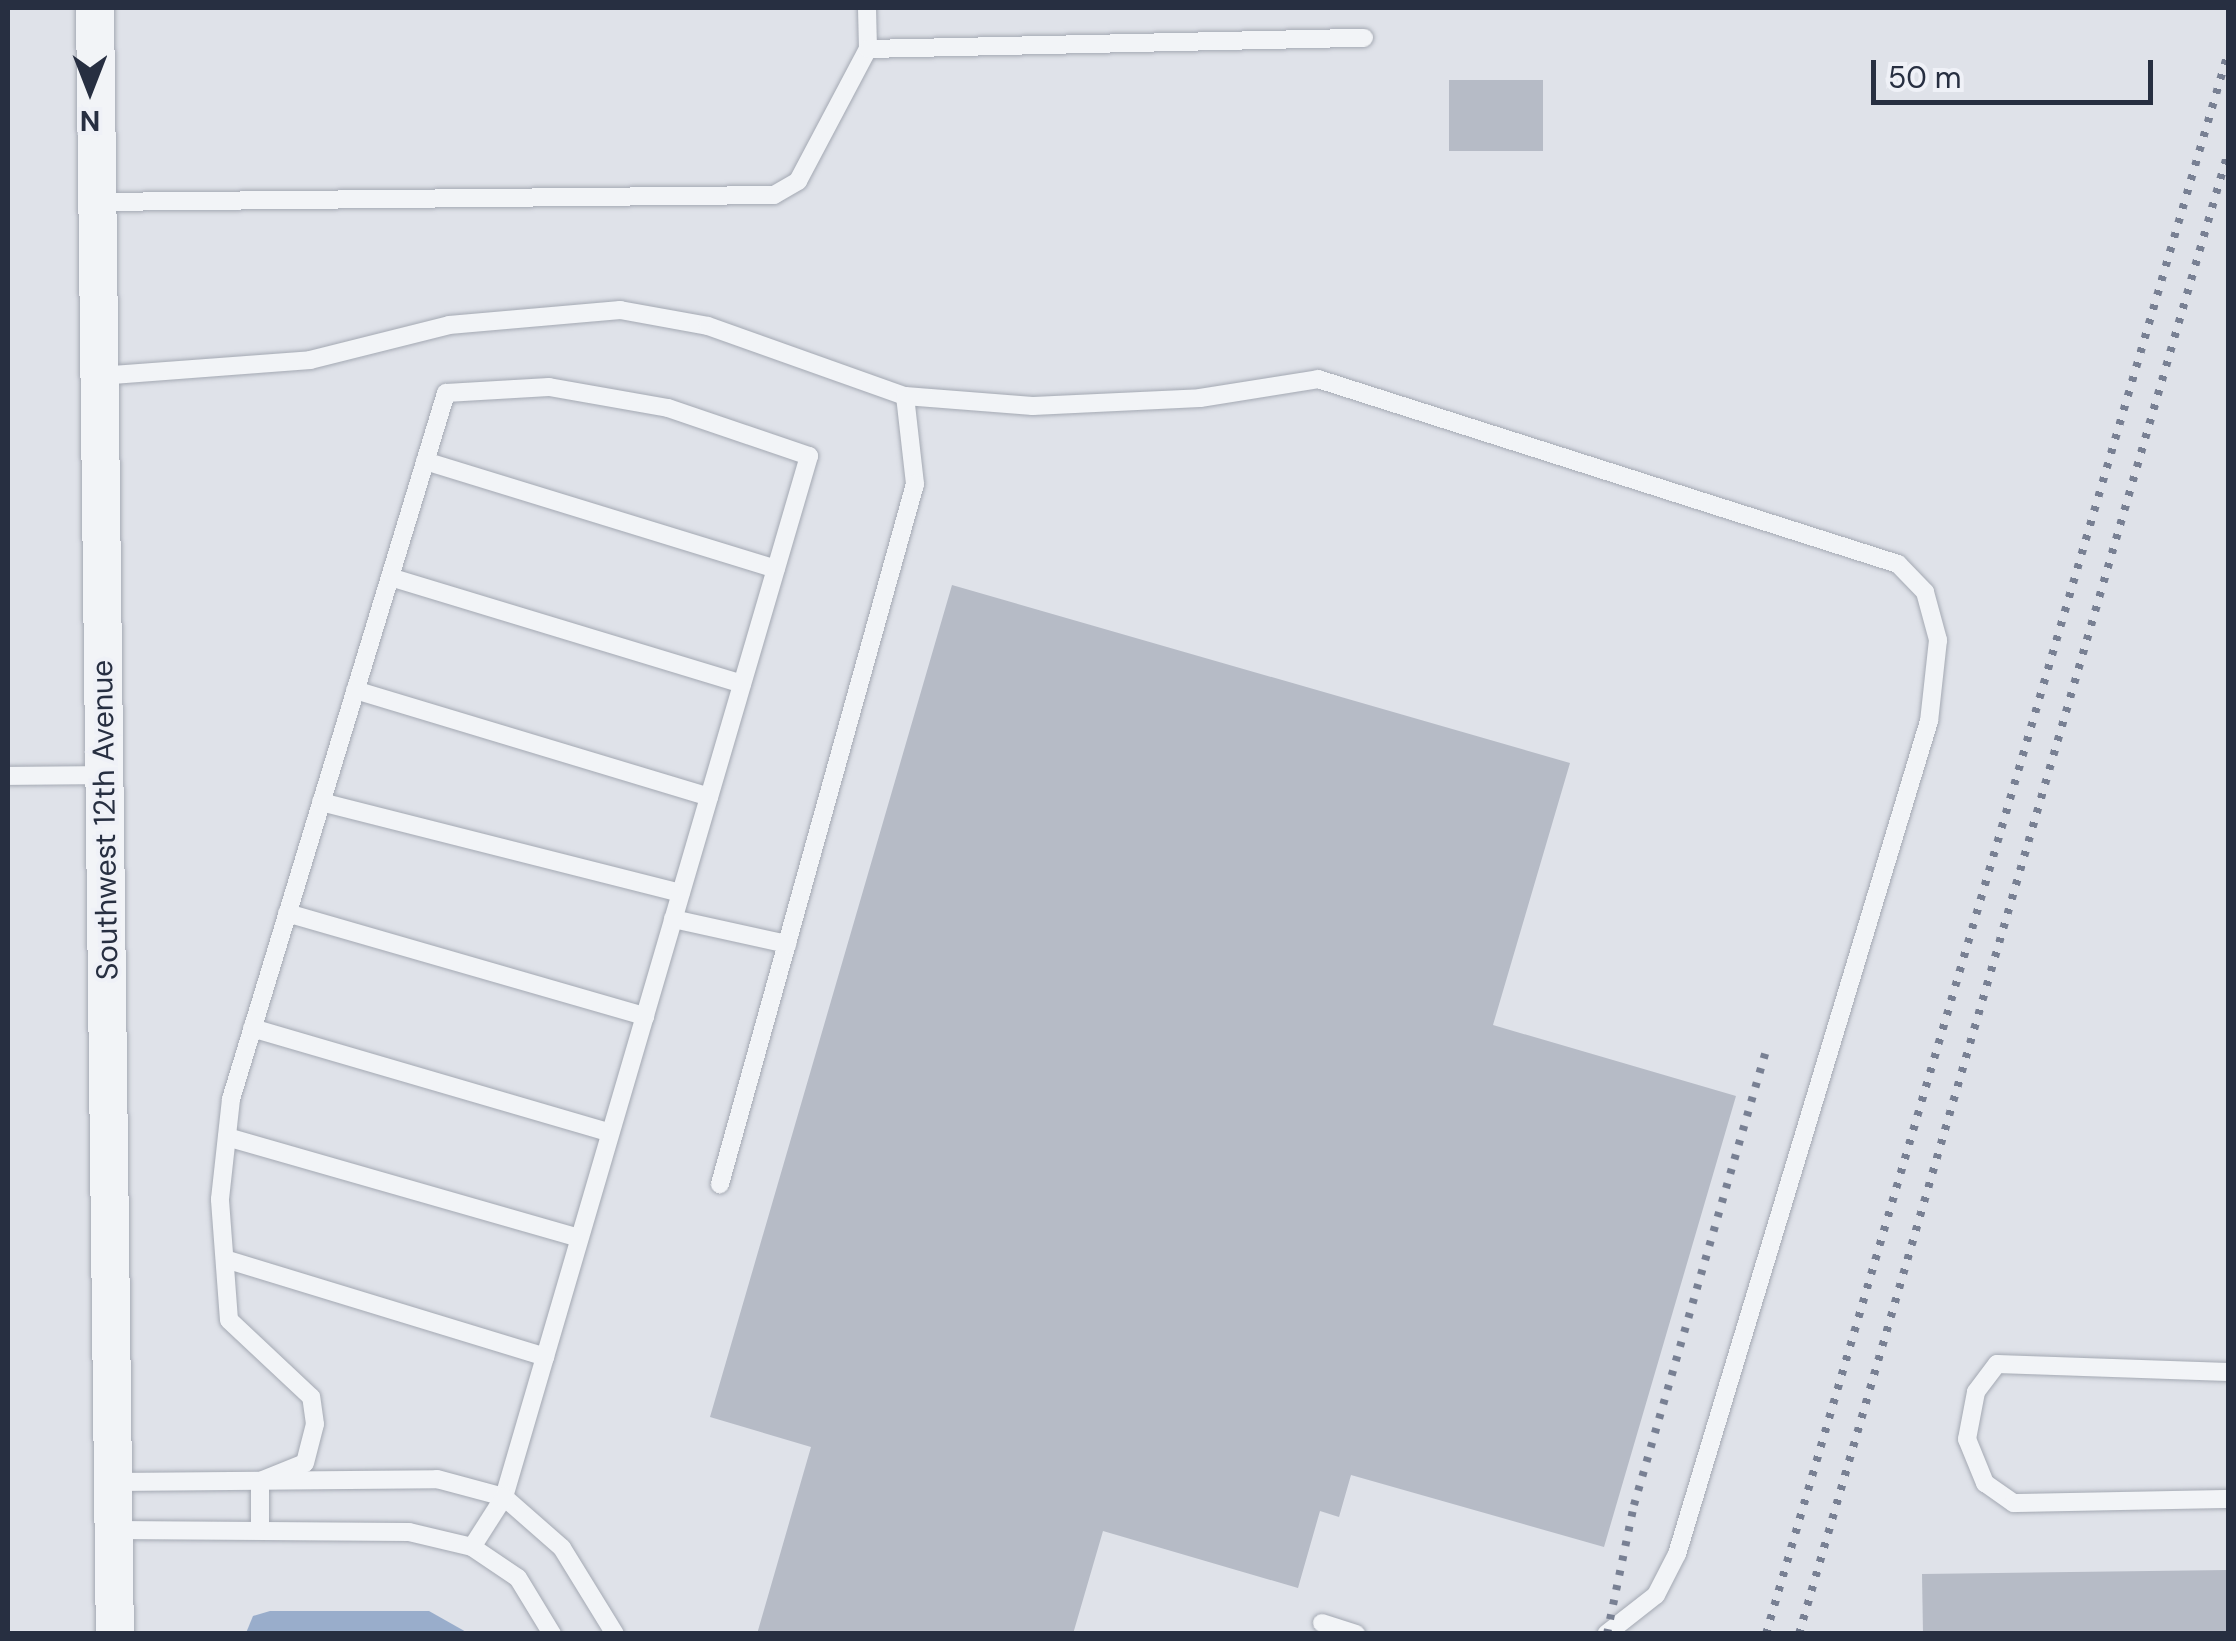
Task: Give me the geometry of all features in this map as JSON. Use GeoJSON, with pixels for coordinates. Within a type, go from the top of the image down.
{"type":"FeatureCollection","features":[{"type":"Feature","properties":{"kind":"street","name":"Southwest 12th Avenue"},"geometry":{"type":"LineString","coordinates":[[95,8],[115,1634]]}},
{"type":"Feature","properties":{"kind":"lane"},"geometry":{"type":"LineString","coordinates":[[95,202],[774,196],[798,181],[868,49],[867,8]]}},
{"type":"Feature","properties":{"kind":"lane"},"geometry":{"type":"LineString","coordinates":[[868,49],[1364,38]]}},
{"type":"Feature","properties":{"kind":"lane"},"geometry":{"type":"LineString","coordinates":[[99,376],[310,360],[449,326],[620,310],[708,326],[906,396],[1034,406],[1200,398],[1266,382],[1318,380],[1898,564],[1925,592],[1938,640],[1929,721],[1683,1536],[1656,1595],[1606,1634]]}},
{"type":"Feature","properties":{"kind":"lane"},"geometry":{"type":"LineString","coordinates":[[260,1481],[305,1462],[315,1424],[311,1396],[230,1320],[220,1199],[226,1136],[286,913],[446,393],[549,387],[668,408],[809,456],[504,1497],[472,1547]]}},
{"type":"Feature","properties":{"kind":"lane"},"geometry":{"type":"LineString","coordinates":[[720,1184],[915,484],[906,396]]}},
{"type":"Feature","properties":{"kind":"lane"},"geometry":{"type":"LineString","coordinates":[[425,460],[776,568]]}},
{"type":"Feature","properties":{"kind":"lane"},"geometry":{"type":"LineString","coordinates":[[390,577],[742,684]]}},
{"type":"Feature","properties":{"kind":"lane"},"geometry":{"type":"LineString","coordinates":[[355,690],[709,797]]}},
{"type":"Feature","properties":{"kind":"lane"},"geometry":{"type":"LineString","coordinates":[[8,776],[104,775]]}},
{"type":"Feature","properties":{"kind":"lane"},"geometry":{"type":"LineString","coordinates":[[321,802],[681,894]]}},
{"type":"Feature","properties":{"kind":"lane"},"geometry":{"type":"LineString","coordinates":[[286,913],[645,1016]]}},
{"type":"Feature","properties":{"kind":"lane"},"geometry":{"type":"LineString","coordinates":[[673,919],[786,944]]}},
{"type":"Feature","properties":{"kind":"lane"},"geometry":{"type":"LineString","coordinates":[[252,1028],[610,1133]]}},
{"type":"Feature","properties":{"kind":"lane"},"geometry":{"type":"LineString","coordinates":[[226,1136],[579,1238]]}},
{"type":"Feature","properties":{"kind":"lane"},"geometry":{"type":"LineString","coordinates":[[225,1259],[545,1357]]}},
{"type":"Feature","properties":{"kind":"lane"},"geometry":{"type":"LineString","coordinates":[[2228,1372],[1997,1364],[1976,1392],[1967,1439],[1985,1483],[2014,1503],[2228,1498]]}},
{"type":"Feature","properties":{"kind":"lane"},"geometry":{"type":"LineString","coordinates":[[114,1482],[437,1479],[504,1497],[562,1548],[615,1634]]}},
{"type":"Feature","properties":{"kind":"lane"},"geometry":{"type":"LineString","coordinates":[[260,1481],[260,1527]]}},
{"type":"Feature","properties":{"kind":"lane"},"geometry":{"type":"LineString","coordinates":[[114,1530],[260,1527],[410,1532],[472,1547],[518,1578],[552,1634]]}},
{"type":"Feature","properties":{"kind":"lane"},"geometry":{"type":"LineString","coordinates":[[1322,1624],[1356,1634]]}},
{"type":"Feature","properties":{"kind":"water"},"geometry":{"type":"Polygon","coordinates":[[[270,1611],[429,1611],[468,1633],[246,1633],[253,1616],[270,1611]]]}},
{"type":"Feature","properties":{"kind":"building"},"geometry":{"type":"Polygon","coordinates":[[[1449,80],[1543,80],[1543,151],[1449,151],[1449,80]]]}},
{"type":"Feature","properties":{"kind":"building"},"geometry":{"type":"Polygon","coordinates":[[[952,585],[1570,763],[1493,1025],[1736,1096],[1604,1547],[1351,1475],[1339,1517],[1320,1511],[1298,1588],[1103,1531],[1073,1634],[757,1634],[811,1447],[710,1417],[952,585]]]}},
{"type":"Feature","properties":{"kind":"building"},"geometry":{"type":"Polygon","coordinates":[[[2228,1570],[2228,1634],[1923,1634],[1922,1574],[2228,1570]]]}},
{"type":"Feature","properties":{"kind":"railway"},"geometry":{"type":"LineString","coordinates":[[1766,1634],[2228,53]]}},
{"type":"Feature","properties":{"kind":"railway"},"geometry":{"type":"LineString","coordinates":[[1799,1634],[2228,153]]}},
{"type":"Feature","properties":{"kind":"railway"},"geometry":{"type":"LineString","coordinates":[[1607,1634],[1634,1505],[1768,1044]]}}]}
